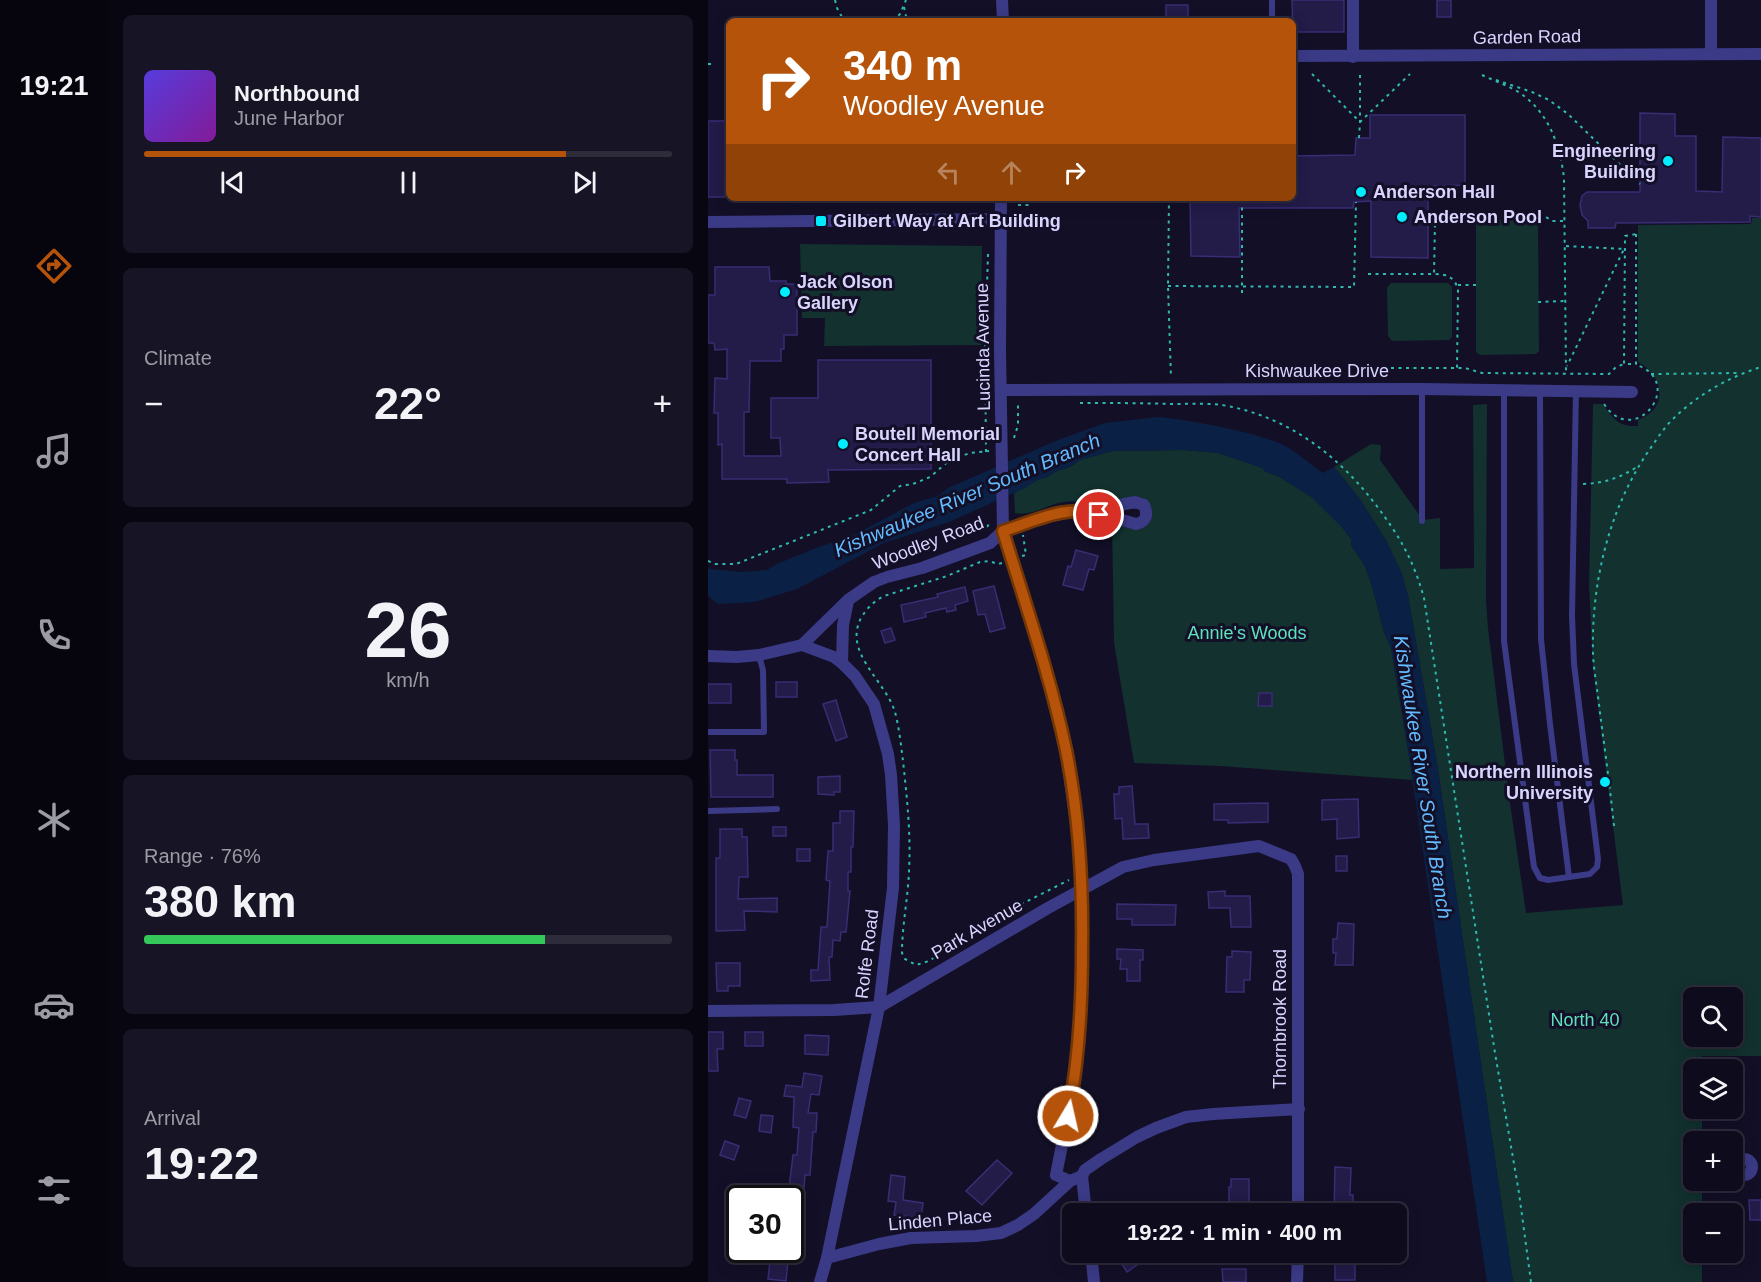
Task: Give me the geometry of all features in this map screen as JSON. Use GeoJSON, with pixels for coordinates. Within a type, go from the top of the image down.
{"type":"FeatureCollection","features":[{"type":"Feature","properties":{"kind":"street"},"geometry":{"type":"LineString","coordinates":[[1002,0],[1003,18]]}},
{"type":"Feature","properties":{"kind":"street"},"geometry":{"type":"LineString","coordinates":[[1353,0],[1353,57]]}},
{"type":"Feature","properties":{"kind":"street"},"geometry":{"type":"LineString","coordinates":[[1711,0],[1711,53]]}},
{"type":"Feature","properties":{"kind":"street","name":"Garden Road"},"geometry":{"type":"LineString","coordinates":[[1296,56],[1761,54]]}},
{"type":"Feature","properties":{"kind":"street","name":"Lucinda Avenue"},"geometry":{"type":"LineString","coordinates":[[1001,201],[1000,350],[1003,531],[1045,667],[1066,752],[1082,888],[1082,992],[1078,1052],[1056,1174],[1076,1179]]}},
{"type":"Feature","properties":{"kind":"street"},"geometry":{"type":"LineString","coordinates":[[708,222],[1001,219]]}},
{"type":"Feature","properties":{"kind":"street","name":"Kishwaukee Drive"},"geometry":{"type":"LineString","coordinates":[[1001,390],[1422,389],[1632,392]]}},
{"type":"Feature","properties":{"kind":"street","name":"Woodley Road"},"geometry":{"type":"LineString","coordinates":[[802,645],[848,600],[874,582],[922,568],[990,543],[1003,531],[1029,521],[1071,512],[1090,512]]}},
{"type":"Feature","properties":{"kind":"street"},"geometry":{"type":"LineString","coordinates":[[842,663],[843,625],[848,600]]}},
{"type":"Feature","properties":{"kind":"street"},"geometry":{"type":"LineString","coordinates":[[708,656],[759,655],[802,645]]}},
{"type":"Feature","properties":{"kind":"street","name":"Rolfe Road"},"geometry":{"type":"LineString","coordinates":[[802,645],[834,657],[842,663],[855,676],[874,704],[891,776],[894,825],[893,888],[879,1007],[827,1258]]}},
{"type":"Feature","properties":{"kind":"street","name":"Park Avenue"},"geometry":{"type":"LineString","coordinates":[[708,1011],[834,1010],[879,1007],[1122,867],[1154,860],[1259,846]]}},
{"type":"Feature","properties":{"kind":"street","name":"Thornbrook Road"},"geometry":{"type":"LineString","coordinates":[[1259,846],[1291,859],[1298,874],[1298,1203]]}},
{"type":"Feature","properties":{"kind":"street","name":"Linden Place"},"geometry":{"type":"LineString","coordinates":[[827,1258],[911,1238],[1000,1233],[1018,1226],[1101,1159],[1156,1128],[1186,1118],[1213,1114],[1299,1109]]}},
{"type":"Feature","properties":{"kind":"street"},"geometry":{"type":"LineString","coordinates":[[1076,1179],[1083,1203]]}},
{"type":"Feature","properties":{"kind":"street"},"geometry":{"type":"LineString","coordinates":[[820,1282],[827,1258]]}},
{"type":"Feature","properties":{"kind":"street"},"geometry":{"type":"LineString","coordinates":[[1092,1263],[1094,1282]]}},
{"type":"Feature","properties":{"kind":"street"},"geometry":{"type":"LineString","coordinates":[[1297,1282],[1298,1263]]}},
{"type":"Feature","properties":{"kind":"lane"},"geometry":{"type":"LineString","coordinates":[[1272,0],[1272,18]]}},
{"type":"Feature","properties":{"kind":"lane"},"geometry":{"type":"LineString","coordinates":[[1422,389],[1422,521]]}},
{"type":"Feature","properties":{"kind":"lane"},"geometry":{"type":"LineString","coordinates":[[1504,390],[1504,640],[1534,867],[1540,878],[1548,880],[1590,874],[1596,867],[1598,859],[1574,664],[1572,616],[1575,390]]}},
{"type":"Feature","properties":{"kind":"lane"},"geometry":{"type":"LineString","coordinates":[[1540,390],[1541,639],[1569,877]]}},
{"type":"Feature","properties":{"kind":"lane"},"geometry":{"type":"LineString","coordinates":[[708,732],[764,732],[763,670],[759,655]]}},
{"type":"Feature","properties":{"kind":"lane"},"geometry":{"type":"LineString","coordinates":[[708,811],[777,808]]}},
{"type":"Feature","properties":{"kind":"path"},"geometry":{"type":"LineString","coordinates":[[835,0],[842,18]]}},
{"type":"Feature","properties":{"kind":"path"},"geometry":{"type":"LineString","coordinates":[[896,18],[906,0]]}},
{"type":"Feature","properties":{"kind":"path"},"geometry":{"type":"LineString","coordinates":[[903,7],[906,18]]}},
{"type":"Feature","properties":{"kind":"path"},"geometry":{"type":"LineString","coordinates":[[708,64],[714,64]]}},
{"type":"Feature","properties":{"kind":"path"},"geometry":{"type":"LineString","coordinates":[[1312,74],[1360,122]]}},
{"type":"Feature","properties":{"kind":"path"},"geometry":{"type":"LineString","coordinates":[[1359,138],[1360,74]]}},
{"type":"Feature","properties":{"kind":"path"},"geometry":{"type":"LineString","coordinates":[[1360,122],[1410,74]]}},
{"type":"Feature","properties":{"kind":"path"},"geometry":{"type":"LineString","coordinates":[[1566,373],[1565,221],[1562,159],[1552,130],[1542,113],[1518,92],[1482,75],[1549,100],[1568,114],[1640,184]]}},
{"type":"Feature","properties":{"kind":"path"},"geometry":{"type":"LineString","coordinates":[[1169,201],[1168,286],[1171,389]]}},
{"type":"Feature","properties":{"kind":"path"},"geometry":{"type":"LineString","coordinates":[[1242,202],[1242,293]]}},
{"type":"Feature","properties":{"kind":"path"},"geometry":{"type":"LineString","coordinates":[[1168,286],[1354,287],[1356,202]]}},
{"type":"Feature","properties":{"kind":"path"},"geometry":{"type":"LineString","coordinates":[[1018,205],[1031,205]]}},
{"type":"Feature","properties":{"kind":"path"},"geometry":{"type":"LineString","coordinates":[[1428,212],[1436,221],[1434,274]]}},
{"type":"Feature","properties":{"kind":"path"},"geometry":{"type":"LineString","coordinates":[[1436,221],[1469,220],[1486,215],[1543,215],[1552,220],[1565,221]]}},
{"type":"Feature","properties":{"kind":"path"},"geometry":{"type":"LineString","coordinates":[[1361,368],[1465,368],[1482,374],[1609,374],[1616,367],[1624,364],[1636,364],[1636,234],[1625,236],[1624,364]]}},
{"type":"Feature","properties":{"kind":"path"},"geometry":{"type":"LineString","coordinates":[[986,452],[985,350],[988,246]]}},
{"type":"Feature","properties":{"kind":"path"},"geometry":{"type":"LineString","coordinates":[[1565,246],[1624,249]]}},
{"type":"Feature","properties":{"kind":"path"},"geometry":{"type":"LineString","coordinates":[[1565,369],[1624,249]]}},
{"type":"Feature","properties":{"kind":"path"},"geometry":{"type":"LineString","coordinates":[[1368,274],[1445,274],[1452,278],[1458,290],[1457,368]]}},
{"type":"Feature","properties":{"kind":"path"},"geometry":{"type":"LineString","coordinates":[[1457,285],[1476,285]]}},
{"type":"Feature","properties":{"kind":"path"},"geometry":{"type":"LineString","coordinates":[[1538,302],[1565,302]]}},
{"type":"Feature","properties":{"kind":"path"},"geometry":{"type":"LineString","coordinates":[[1614,826],[1593,657],[1594,614],[1599,575],[1607,543],[1616,516],[1639,466],[1673,419],[1702,395],[1743,373],[1761,367]]}},
{"type":"Feature","properties":{"kind":"path"},"geometry":{"type":"LineString","coordinates":[[1651,374],[1743,373]]}},
{"type":"Feature","properties":{"kind":"path"},"geometry":{"type":"LineString","coordinates":[[708,561],[716,564],[736,564],[871,510],[900,486],[913,484],[930,477],[950,460],[970,453],[1002,452],[1011,448],[1018,425],[1018,402]]}},
{"type":"Feature","properties":{"kind":"path"},"geometry":{"type":"LineString","coordinates":[[1077,403],[1219,405],[1247,411],[1286,426],[1328,453],[1354,478],[1394,529],[1407,550],[1424,598],[1519,1193],[1531,1282]]}},
{"type":"Feature","properties":{"kind":"path"},"geometry":{"type":"LineString","coordinates":[[1574,484],[1602,483],[1623,476],[1639,466]]}},
{"type":"Feature","properties":{"kind":"path"},"geometry":{"type":"LineString","coordinates":[[1021,525],[1026,555],[998,564],[988,561],[980,562],[947,576],[884,596],[868,608],[857,630],[857,646],[895,711],[902,756],[908,814],[909,871],[902,953],[905,959],[916,965],[929,961],[994,918],[1071,879]]}},
{"type":"Feature","properties":{"kind":"green space","name":"North 40"},"geometry":{"type":"Polygon","coordinates":[[[1752,218],[1761,218],[1761,1056],[1702,1056],[1702,1059],[1683,1059],[1683,1119],[1702,1119],[1702,1131],[1683,1131],[1683,1191],[1702,1191],[1702,1203],[1683,1203],[1683,1263],[1702,1263],[1702,1282],[1513,1282],[1437,763],[1408,596],[1387,542],[1359,498],[1334,467],[1371,444],[1381,445],[1380,460],[1423,520],[1440,518],[1440,569],[1474,568],[1473,405],[1487,404],[1486,600],[1488,628],[1526,913],[1623,905],[1593,668],[1589,586],[1593,404],[1602,404],[1614,418],[1625,425],[1638,426],[1638,420],[1648,415],[1658,401],[1658,384],[1647,368],[1638,362],[1638,225],[1751,224],[1752,218]]]}},
{"type":"Feature","properties":{"kind":"green space"},"geometry":{"type":"Polygon","coordinates":[[[1535,219],[1538,222],[1539,351],[1536,354],[1480,355],[1476,352],[1476,222],[1479,220],[1535,219]]]}},
{"type":"Feature","properties":{"kind":"green space"},"geometry":{"type":"Polygon","coordinates":[[[800,244],[982,246],[981,345],[824,346],[825,318],[802,318],[800,244]]]}},
{"type":"Feature","properties":{"kind":"green space"},"geometry":{"type":"Polygon","coordinates":[[[1391,283],[1448,283],[1452,287],[1452,337],[1449,340],[1392,341],[1388,336],[1387,288],[1391,283]]]}},
{"type":"Feature","properties":{"kind":"green space","name":"Annie's Woods"},"geometry":{"type":"Polygon","coordinates":[[[1184,450],[1218,453],[1263,468],[1266,472],[1278,476],[1311,496],[1351,539],[1351,545],[1365,566],[1384,632],[1391,648],[1413,780],[1219,766],[1134,763],[1114,643],[1112,522],[1132,529],[1142,528],[1151,520],[1150,505],[1143,498],[1132,496],[1116,503],[1064,502],[1021,514],[1015,513],[1014,493],[1080,460],[1112,451],[1184,450]]]}},
{"type":"Feature","properties":{"kind":"water","name":"Kishwaukee River South Branch"},"geometry":{"type":"Polygon","coordinates":[[[1158,417],[1207,424],[1255,435],[1287,447],[1323,473],[1334,467],[1359,498],[1387,542],[1402,573],[1437,763],[1513,1282],[1487,1282],[1391,648],[1384,632],[1365,566],[1351,545],[1351,539],[1311,497],[1262,468],[1218,453],[1184,450],[1112,451],[1080,460],[1070,467],[1037,480],[1027,487],[949,522],[884,543],[797,589],[755,602],[718,604],[708,596],[708,567],[743,572],[767,570],[816,548],[856,534],[914,503],[938,496],[948,488],[1058,440],[1105,423],[1158,417]]]}},
{"type":"Feature","properties":{"kind":"building"},"geometry":{"type":"Polygon","coordinates":[[[1292,0],[1344,0],[1344,32],[1296,32],[1296,18],[1293,18],[1292,0]]]}},
{"type":"Feature","properties":{"kind":"building"},"geometry":{"type":"Polygon","coordinates":[[[1437,0],[1451,0],[1451,17],[1437,17],[1437,0]]]}},
{"type":"Feature","properties":{"kind":"building"},"geometry":{"type":"Polygon","coordinates":[[[1166,5],[1188,5],[1188,18],[1166,18],[1166,5]]]}},
{"type":"Feature","properties":{"kind":"building","name":"Engineering Building"},"geometry":{"type":"Polygon","coordinates":[[[1640,113],[1675,114],[1675,136],[1696,136],[1696,191],[1722,192],[1723,137],[1761,138],[1761,217],[1750,216],[1750,222],[1616,223],[1615,228],[1588,228],[1588,221],[1582,215],[1580,205],[1582,196],[1587,192],[1640,192],[1640,113]]]}},
{"type":"Feature","properties":{"kind":"building","name":"Anderson Hall"},"geometry":{"type":"Polygon","coordinates":[[[1370,115],[1465,115],[1465,185],[1428,186],[1428,258],[1371,257],[1371,201],[1354,202],[1353,208],[1239,208],[1240,257],[1191,256],[1190,201],[1296,201],[1296,156],[1355,155],[1356,138],[1370,138],[1370,115]]]}},
{"type":"Feature","properties":{"kind":"building"},"geometry":{"type":"Polygon","coordinates":[[[708,121],[725,121],[725,197],[708,197],[708,121]]]}},
{"type":"Feature","properties":{"kind":"building"},"geometry":{"type":"Polygon","coordinates":[[[715,267],[769,267],[770,281],[797,284],[797,335],[784,335],[781,361],[750,361],[749,412],[744,412],[744,456],[781,456],[780,438],[771,438],[771,398],[818,398],[818,360],[931,360],[931,469],[828,470],[829,482],[787,483],[787,479],[722,479],[722,444],[718,445],[718,413],[714,413],[715,378],[727,379],[727,349],[715,350],[714,343],[708,343],[708,295],[715,295],[715,267]]]}},
{"type":"Feature","properties":{"kind":"building"},"geometry":{"type":"Polygon","coordinates":[[[1076,550],[1098,556],[1094,570],[1089,569],[1083,590],[1063,585],[1068,566],[1071,567],[1076,550]]]}},
{"type":"Feature","properties":{"kind":"building"},"geometry":{"type":"Polygon","coordinates":[[[994,586],[1005,628],[990,632],[985,614],[978,615],[973,591],[994,586]]]}},
{"type":"Feature","properties":{"kind":"building"},"geometry":{"type":"Polygon","coordinates":[[[965,587],[968,601],[955,605],[956,610],[947,612],[946,608],[925,613],[926,617],[904,622],[901,605],[938,597],[937,594],[965,587]]]}},
{"type":"Feature","properties":{"kind":"building"},"geometry":{"type":"Polygon","coordinates":[[[891,628],[895,640],[885,643],[881,631],[891,628]]]}},
{"type":"Feature","properties":{"kind":"building"},"geometry":{"type":"Polygon","coordinates":[[[776,682],[797,682],[797,697],[776,697],[776,682]]]}},
{"type":"Feature","properties":{"kind":"building"},"geometry":{"type":"Polygon","coordinates":[[[708,684],[731,684],[731,703],[708,703],[708,684]]]}},
{"type":"Feature","properties":{"kind":"building"},"geometry":{"type":"Polygon","coordinates":[[[1259,693],[1272,693],[1272,706],[1258,706],[1259,693]]]}},
{"type":"Feature","properties":{"kind":"building"},"geometry":{"type":"Polygon","coordinates":[[[836,700],[847,737],[836,741],[823,704],[836,700]]]}},
{"type":"Feature","properties":{"kind":"building"},"geometry":{"type":"Polygon","coordinates":[[[710,750],[735,750],[737,775],[773,775],[773,797],[711,797],[710,750]]]}},
{"type":"Feature","properties":{"kind":"building"},"geometry":{"type":"Polygon","coordinates":[[[840,776],[840,792],[834,792],[834,795],[818,794],[818,777],[840,776]]]}},
{"type":"Feature","properties":{"kind":"building"},"geometry":{"type":"Polygon","coordinates":[[[1132,786],[1135,824],[1148,824],[1149,838],[1123,839],[1122,818],[1115,819],[1114,794],[1119,794],[1119,787],[1132,786]]]}},
{"type":"Feature","properties":{"kind":"building"},"geometry":{"type":"Polygon","coordinates":[[[1358,799],[1359,837],[1337,839],[1337,819],[1322,820],[1322,800],[1358,799]]]}},
{"type":"Feature","properties":{"kind":"building"},"geometry":{"type":"Polygon","coordinates":[[[1268,803],[1268,822],[1228,823],[1228,820],[1214,820],[1214,804],[1268,803]]]}},
{"type":"Feature","properties":{"kind":"building"},"geometry":{"type":"Polygon","coordinates":[[[840,811],[854,811],[851,872],[848,872],[848,891],[850,891],[846,932],[841,932],[840,941],[833,940],[832,957],[829,957],[830,980],[811,981],[811,970],[818,970],[821,927],[827,927],[830,881],[826,880],[828,851],[833,851],[833,823],[840,823],[840,811]]]}},
{"type":"Feature","properties":{"kind":"building"},"geometry":{"type":"Polygon","coordinates":[[[773,827],[786,827],[786,836],[773,836],[773,827]]]}},
{"type":"Feature","properties":{"kind":"building"},"geometry":{"type":"Polygon","coordinates":[[[720,829],[742,829],[742,837],[747,837],[748,877],[739,877],[738,899],[777,898],[777,912],[744,911],[745,930],[716,931],[716,858],[720,858],[720,829]]]}},
{"type":"Feature","properties":{"kind":"building"},"geometry":{"type":"Polygon","coordinates":[[[797,849],[810,849],[810,861],[797,861],[797,849]]]}},
{"type":"Feature","properties":{"kind":"building"},"geometry":{"type":"Polygon","coordinates":[[[1336,856],[1347,856],[1347,871],[1336,871],[1336,856]]]}},
{"type":"Feature","properties":{"kind":"building"},"geometry":{"type":"Polygon","coordinates":[[[1225,891],[1225,896],[1250,896],[1251,927],[1231,927],[1230,908],[1209,908],[1208,892],[1225,891]]]}},
{"type":"Feature","properties":{"kind":"building"},"geometry":{"type":"Polygon","coordinates":[[[1117,904],[1176,905],[1175,925],[1132,925],[1132,919],[1117,919],[1117,904]]]}},
{"type":"Feature","properties":{"kind":"building"},"geometry":{"type":"Polygon","coordinates":[[[1338,923],[1354,924],[1353,965],[1335,965],[1336,953],[1333,953],[1333,939],[1337,939],[1338,923]]]}},
{"type":"Feature","properties":{"kind":"building"},"geometry":{"type":"Polygon","coordinates":[[[1117,949],[1143,950],[1143,960],[1140,960],[1140,981],[1127,981],[1127,969],[1120,969],[1121,959],[1117,959],[1117,949]]]}},
{"type":"Feature","properties":{"kind":"building"},"geometry":{"type":"Polygon","coordinates":[[[1232,951],[1251,952],[1250,980],[1244,980],[1244,992],[1226,992],[1227,957],[1232,957],[1232,951]]]}},
{"type":"Feature","properties":{"kind":"building"},"geometry":{"type":"Polygon","coordinates":[[[716,963],[740,963],[740,986],[728,986],[728,991],[717,991],[716,963]]]}},
{"type":"Feature","properties":{"kind":"building"},"geometry":{"type":"Polygon","coordinates":[[[708,1032],[723,1032],[723,1049],[717,1049],[718,1071],[708,1071],[708,1032]]]}},
{"type":"Feature","properties":{"kind":"building"},"geometry":{"type":"Polygon","coordinates":[[[745,1032],[763,1032],[763,1046],[745,1046],[745,1032]]]}},
{"type":"Feature","properties":{"kind":"building"},"geometry":{"type":"Polygon","coordinates":[[[805,1035],[829,1036],[828,1055],[805,1054],[805,1035]]]}},
{"type":"Feature","properties":{"kind":"building"},"geometry":{"type":"Polygon","coordinates":[[[804,1073],[822,1076],[819,1095],[811,1094],[808,1113],[817,1113],[816,1132],[813,1132],[810,1175],[805,1175],[804,1187],[804,1185],[790,1185],[793,1155],[797,1155],[799,1128],[793,1127],[794,1097],[784,1096],[786,1085],[802,1087],[804,1073]]]}},
{"type":"Feature","properties":{"kind":"building"},"geometry":{"type":"Polygon","coordinates":[[[739,1098],[751,1101],[746,1118],[734,1115],[739,1098]]]}},
{"type":"Feature","properties":{"kind":"building"},"geometry":{"type":"Polygon","coordinates":[[[761,1115],[773,1116],[771,1133],[759,1131],[761,1115]]]}},
{"type":"Feature","properties":{"kind":"building"},"geometry":{"type":"Polygon","coordinates":[[[725,1141],[739,1146],[734,1160],[720,1155],[725,1141]]]}},
{"type":"Feature","properties":{"kind":"building"},"geometry":{"type":"Polygon","coordinates":[[[997,1160],[1012,1173],[982,1205],[966,1191],[997,1160]]]}},
{"type":"Feature","properties":{"kind":"building"},"geometry":{"type":"Polygon","coordinates":[[[1335,1167],[1351,1168],[1350,1195],[1353,1195],[1353,1203],[1334,1203],[1335,1167]]]}},
{"type":"Feature","properties":{"kind":"building"},"geometry":{"type":"Polygon","coordinates":[[[891,1175],[905,1177],[903,1200],[923,1203],[921,1218],[894,1215],[896,1202],[888,1201],[891,1175]]]}},
{"type":"Feature","properties":{"kind":"building"},"geometry":{"type":"Polygon","coordinates":[[[1231,1179],[1249,1179],[1249,1203],[1229,1203],[1229,1187],[1231,1187],[1231,1179]]]}},
{"type":"Feature","properties":{"kind":"building"},"geometry":{"type":"Polygon","coordinates":[[[1749,1200],[1761,1200],[1761,1220],[1750,1220],[1749,1200]]]}},
{"type":"Feature","properties":{"kind":"building"},"geometry":{"type":"Polygon","coordinates":[[[770,1263],[788,1263],[786,1281],[768,1279],[770,1263]]]}},
{"type":"Feature","properties":{"kind":"building"},"geometry":{"type":"Polygon","coordinates":[[[1121,1263],[1140,1263],[1127,1272],[1121,1263]]]}},
{"type":"Feature","properties":{"kind":"building"},"geometry":{"type":"Polygon","coordinates":[[[1335,1263],[1355,1263],[1355,1280],[1335,1280],[1335,1263]]]}},
{"type":"Feature","properties":{"kind":"building"},"geometry":{"type":"Polygon","coordinates":[[[1222,1269],[1246,1269],[1246,1282],[1223,1282],[1222,1269]]]}},
{"type":"Feature","properties":{"kind":"place","name":"Engineering Building"},"geometry":{"type":"Point","coordinates":[1668,161]}},
{"type":"Feature","properties":{"kind":"place","name":"Anderson Hall"},"geometry":{"type":"Point","coordinates":[1361,192]}},
{"type":"Feature","properties":{"kind":"place","name":"Anderson Pool"},"geometry":{"type":"Point","coordinates":[1402,217]}},
{"type":"Feature","properties":{"kind":"place","name":"Gilbert Way at Art Building"},"geometry":{"type":"Point","coordinates":[821,221]}},
{"type":"Feature","properties":{"kind":"place","name":"Jack Olson Gallery"},"geometry":{"type":"Point","coordinates":[785,292]}},
{"type":"Feature","properties":{"kind":"place","name":"Boutell Memorial Concert Hall"},"geometry":{"type":"Point","coordinates":[843,444]}},
{"type":"Feature","properties":{"kind":"place","name":"Northern Illinois University"},"geometry":{"type":"Point","coordinates":[1605,782]}},
{"type":"Feature","properties":{"kind":"route"},"geometry":{"type":"LineString","coordinates":[[1068,1116],[1078,1052],[1082,992],[1082,888],[1077,831],[1066,752],[1054,698],[1003,531],[1052,515],[1071,512],[1090,512],[1099,515]]}}]}
